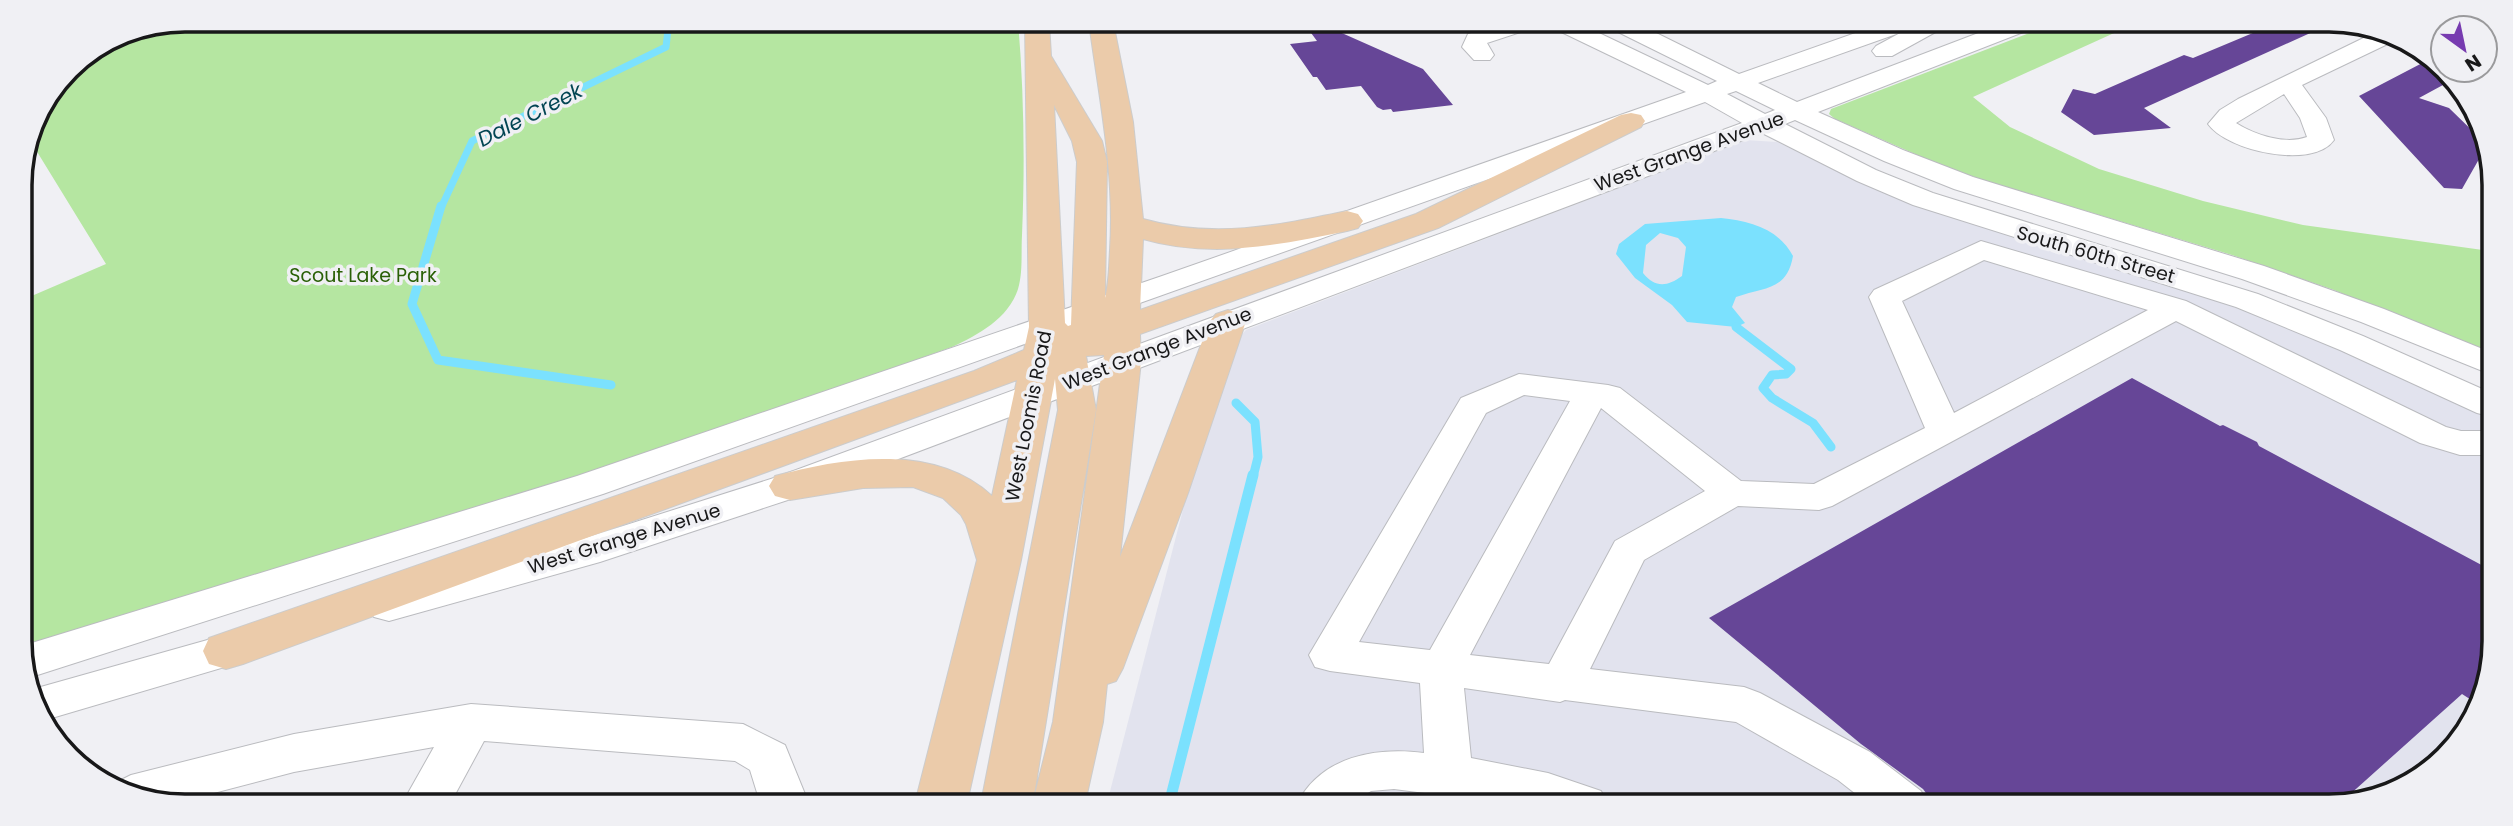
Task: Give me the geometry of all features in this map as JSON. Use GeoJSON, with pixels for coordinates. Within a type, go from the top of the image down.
{"type":"FeatureCollection","features":[{"type":"Feature","properties":{"kind":"main road","name":"West Loomis Road"},"geometry":{"type":"LineString","coordinates":[[1038,32],[1080,345],[1078,722],[1061,794]]}},
{"type":"Feature","properties":{"kind":"main road","name":"West Loomis Road"},"geometry":{"type":"LineString","coordinates":[[943,794],[999,560],[1127,224],[1120,117],[1103,32]]}},
{"type":"Feature","properties":{"kind":"main road"},"geometry":{"type":"LineString","coordinates":[[1008,794],[1077,410],[1092,162],[1087,141],[1040,54]]}},
{"type":"Feature","properties":{"kind":"main road"},"geometry":{"type":"LineString","coordinates":[[226,651],[1427,221],[1631,121]]}},
{"type":"Feature","properties":{"kind":"main road"},"geometry":{"type":"LineString","coordinates":[[1127,224],[1182,239],[1224,240],[1265,238],[1347,221]]}},
{"type":"Feature","properties":{"kind":"main road"},"geometry":{"type":"LineString","coordinates":[[1078,722],[1167,493],[1228,321]]}},
{"type":"Feature","properties":{"kind":"main road"},"geometry":{"type":"LineString","coordinates":[[790,486],[886,472],[931,475],[959,487],[978,507],[992,534],[999,560]]}},
{"type":"Feature","properties":{"kind":"street"},"geometry":{"type":"LineString","coordinates":[[1482,55],[1474,47],[1476,38],[1496,32]]}},
{"type":"Feature","properties":{"kind":"street"},"geometry":{"type":"LineString","coordinates":[[1578,32],[1614,57],[1651,92],[1663,110]]}},
{"type":"Feature","properties":{"kind":"street","name":"South 60th Street"},"geometry":{"type":"LineString","coordinates":[[1637,32],[1740,82],[1767,111],[1844,165],[1921,198],[2015,230],[2070,261],[2155,269],[2281,313],[2482,402]]}},
{"type":"Feature","properties":{"kind":"street","name":"West Grange Avenue"},"geometry":{"type":"LineString","coordinates":[[45,703],[586,552],[790,486],[1080,345],[1347,221],[1880,32]]}},
{"type":"Feature","properties":{"kind":"street","name":"West Grange Avenue"},"geometry":{"type":"LineString","coordinates":[[33,659],[590,485],[1080,345],[1228,321],[1423,249],[1767,111],[1918,32]]}},
{"type":"Feature","properties":{"kind":"street","name":"West Grange Avenue"},"geometry":{"type":"LineString","coordinates":[[1798,110],[2002,32]]}},
{"type":"Feature","properties":{"kind":"street","name":"South 60th Street"},"geometry":{"type":"LineString","coordinates":[[1582,34],[1736,110],[1798,110],[1934,172],[2300,287],[2400,324],[2482,360]]}},
{"type":"Feature","properties":{"kind":"street"},"geometry":{"type":"LineString","coordinates":[[2289,83],[2378,40]]}},
{"type":"Feature","properties":{"kind":"street"},"geometry":{"type":"LineString","coordinates":[[1423,249],[1603,160],[1736,110],[1740,82]]}},
{"type":"Feature","properties":{"kind":"street"},"geometry":{"type":"LineString","coordinates":[[1945,432],[1885,297],[1981,250],[2070,261],[2175,308],[2433,435],[2460,443],[2482,443]]}},
{"type":"Feature","properties":{"kind":"street"},"geometry":{"type":"LineString","coordinates":[[1560,685],[1629,551],[1732,492],[1819,497],[2175,308]]}},
{"type":"Feature","properties":{"kind":"street"},"geometry":{"type":"LineString","coordinates":[[1732,492],[1608,396],[1519,384],[1473,406],[1330,655],[1560,685],[1744,705],[1854,766],[1890,794]]}},
{"type":"Feature","properties":{"kind":"street"},"geometry":{"type":"LineString","coordinates":[[1449,776],[1441,669],[1591,394]]}},
{"type":"Feature","properties":{"kind":"street"},"geometry":{"type":"LineString","coordinates":[[432,794],[471,722]]}},
{"type":"Feature","properties":{"kind":"street"},"geometry":{"type":"LineString","coordinates":[[150,790],[294,753],[471,722],[743,743],[769,758],[781,794]]}},
{"type":"Feature","properties":{"kind":"street"},"geometry":{"type":"LineString","coordinates":[[1330,794],[1356,776],[1382,769],[1449,776],[1557,794]]}},
{"type":"Feature","properties":{"kind":"shaded area"},"geometry":{"type":"Polygon","coordinates":[[[1745,140],[1777,142],[1860,180],[2028,241],[2190,290],[2343,349],[2482,415],[2482,642],[2476,681],[2461,718],[2444,743],[2430,757],[2387,783],[2339,794],[1109,794],[1200,444],[1228,350],[1246,330],[1745,140]]]}},
{"type":"Feature","properties":{"kind":"green space","name":"Scout Lake Park"},"geometry":{"type":"Polygon","coordinates":[[[1019,32],[1024,155],[1021,276],[1008,309],[982,331],[952,347],[700,437],[32,650],[32,296],[106,264],[36,150],[52,108],[83,69],[117,47],[154,34],[1019,32]]]}},
{"type":"Feature","properties":{"kind":"green space"},"geometry":{"type":"Polygon","coordinates":[[[2032,32],[2116,32],[1973,97],[2010,127],[2099,169],[2203,201],[2303,225],[2482,250],[2482,352],[2334,290],[2232,255],[1980,179],[1931,161],[1835,119],[1829,114],[1831,109],[2032,32]]]}},
{"type":"Feature","properties":{"kind":"water"},"geometry":{"type":"Polygon","coordinates":[[[1721,218],[1743,221],[1772,233],[1793,256],[1786,276],[1780,282],[1736,297],[1732,307],[1745,323],[1736,327],[1687,322],[1672,305],[1635,278],[1616,254],[1619,244],[1645,224],[1721,218]],[[1660,233],[1646,245],[1643,273],[1652,281],[1666,284],[1682,276],[1686,247],[1678,238],[1660,233]]]}},
{"type":"Feature","properties":{"kind":"building"},"geometry":{"type":"Polygon","coordinates":[[[1310,32],[1340,32],[1423,69],[1453,105],[1393,112],[1391,109],[1383,110],[1377,107],[1361,86],[1326,90],[1317,77],[1313,77],[1290,44],[1317,41],[1310,32]]]}},
{"type":"Feature","properties":{"kind":"building"},"geometry":{"type":"Polygon","coordinates":[[[2255,32],[2312,32],[2144,108],[2171,128],[2094,135],[2061,112],[2073,89],[2095,94],[2184,55],[2193,58],[2255,32]]]}},
{"type":"Feature","properties":{"kind":"building"},"geometry":{"type":"Polygon","coordinates":[[[2422,63],[2429,68],[2429,84],[2445,84],[2419,98],[2449,108],[2471,129],[2479,154],[2479,158],[2462,189],[2444,188],[2359,96],[2422,63]]]}},
{"type":"Feature","properties":{"kind":"building"},"geometry":{"type":"Polygon","coordinates":[[[2132,378],[2220,426],[2223,425],[2257,442],[2259,446],[2482,565],[2482,642],[2470,699],[2462,694],[2352,792],[2339,794],[1927,794],[1861,744],[1709,618],[2132,378]]]}},
{"type":"Feature","properties":{"kind":"waterway","name":"Dale Creek"},"geometry":{"type":"LineString","coordinates":[[441,208],[472,141],[666,47],[668,32]]}},
{"type":"Feature","properties":{"kind":"waterway","name":"Dale Creek"},"geometry":{"type":"LineString","coordinates":[[441,206],[412,304],[438,360],[611,385]]}},
{"type":"Feature","properties":{"kind":"waterway"},"geometry":{"type":"LineString","coordinates":[[1736,327],[1791,369],[1786,374],[1772,375],[1763,388],[1772,398],[1813,423],[1831,447]]}},
{"type":"Feature","properties":{"kind":"waterway"},"geometry":{"type":"LineString","coordinates":[[1236,403],[1255,422],[1258,457],[1253,477]]}},
{"type":"Feature","properties":{"kind":"waterway"},"geometry":{"type":"LineString","coordinates":[[1172,794],[1253,475]]}}]}
